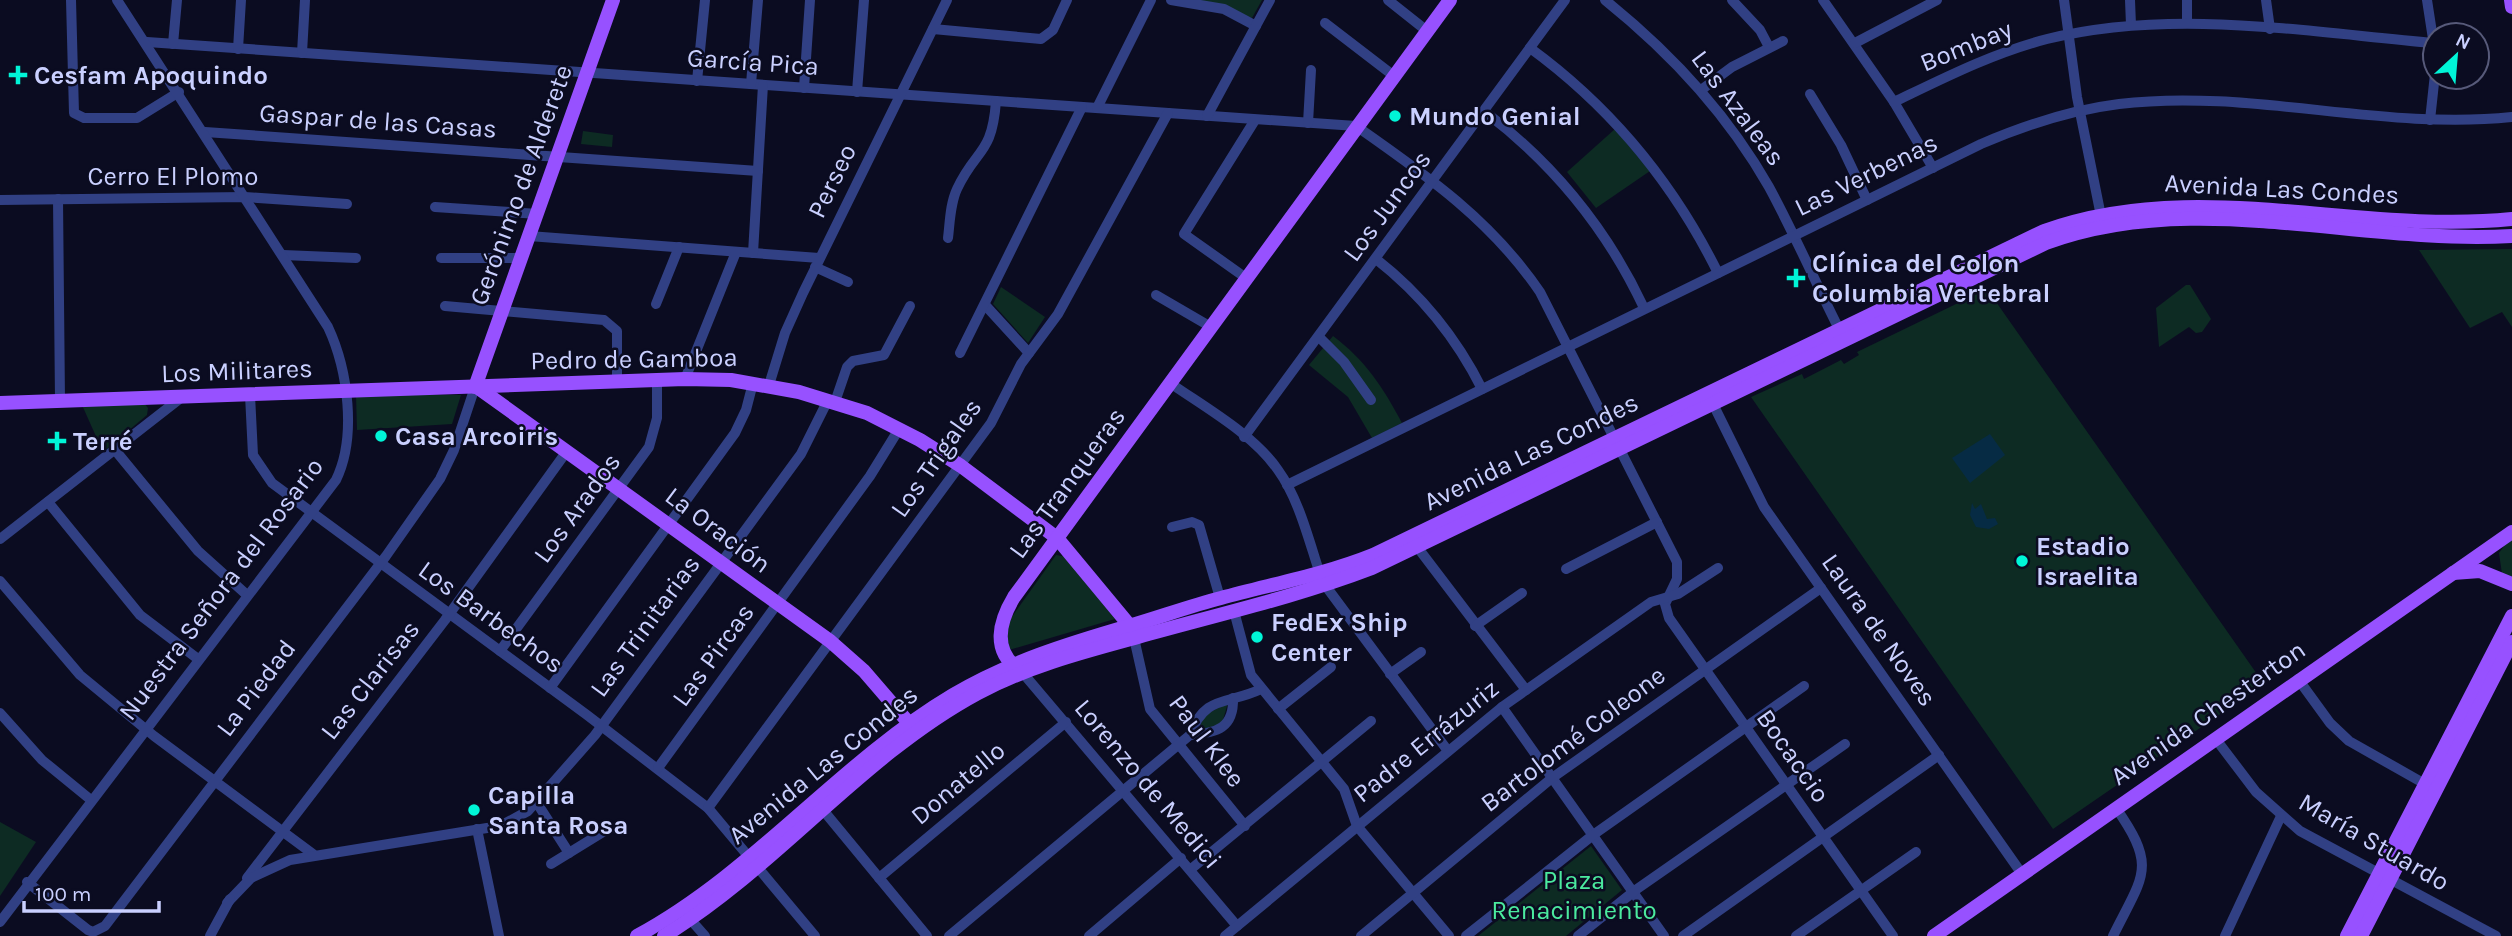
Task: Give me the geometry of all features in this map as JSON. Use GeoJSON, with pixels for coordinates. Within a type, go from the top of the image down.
{"type":"FeatureCollection","features":[{"type":"Feature","properties":{"kind":"main road","name":"Gerónimo de Alderete"},"geometry":{"type":"LineString","coordinates":[[475,387],[613,0]]}},
{"type":"Feature","properties":{"kind":"main road","name":"Las Tranqueras"},"geometry":{"type":"LineString","coordinates":[[1016,668],[1002,653],[1001,624],[1014,597],[1450,0]]}},
{"type":"Feature","properties":{"kind":"main road"},"geometry":{"type":"LineString","coordinates":[[2511,0],[2512,7]]}},
{"type":"Feature","properties":{"kind":"main road","name":"Avenida Las Condes"},"geometry":{"type":"LineString","coordinates":[[1132,632],[1234,611],[1418,548],[1617,444],[1713,404],[2031,236],[2188,205],[2423,222],[2512,219]]}},
{"type":"Feature","properties":{"kind":"main road","name":"Avenida Las Condes"},"geometry":{"type":"LineString","coordinates":[[2102,220],[2188,217],[2401,235],[2512,236]]}},
{"type":"Feature","properties":{"kind":"main road","name":"Avenida Las Condes"},"geometry":{"type":"LineString","coordinates":[[664,936],[690,919],[753,861],[912,727],[960,703],[1016,668],[1132,632],[1220,598],[1322,580],[1617,444],[1842,335]]}},
{"type":"Feature","properties":{"kind":"main road","name":"Pedro de Gamboa"},"geometry":{"type":"LineString","coordinates":[[475,387],[685,379],[769,385],[831,401],[900,429],[961,466],[1057,538],[1132,632]]}},
{"type":"Feature","properties":{"kind":"main road","name":"Los Militares"},"geometry":{"type":"LineString","coordinates":[[0,404],[475,387]]}},
{"type":"Feature","properties":{"kind":"main road","name":"La Oración"},"geometry":{"type":"LineString","coordinates":[[475,387],[830,641],[864,671],[912,727]]}},
{"type":"Feature","properties":{"kind":"main road","name":"Avenida Chesterton"},"geometry":{"type":"LineString","coordinates":[[1934,936],[2512,532]]}},
{"type":"Feature","properties":{"kind":"main road"},"geometry":{"type":"LineString","coordinates":[[2494,574],[2491,555],[2497,541]]}},
{"type":"Feature","properties":{"kind":"main road"},"geometry":{"type":"LineString","coordinates":[[2446,576],[2466,570],[2494,574],[2512,584]]}},
{"type":"Feature","properties":{"kind":"main road"},"geometry":{"type":"LineString","coordinates":[[2361,936],[2426,784],[2512,616]]}},
{"type":"Feature","properties":{"kind":"main road"},"geometry":{"type":"LineString","coordinates":[[2347,936],[2384,877],[2512,642]]}},
{"type":"Feature","properties":{"kind":"main road","name":"Avenida Las Condes"},"geometry":{"type":"LineString","coordinates":[[637,936],[753,861],[823,810],[912,727]]}},
{"type":"Feature","properties":{"kind":"street"},"geometry":{"type":"LineString","coordinates":[[71,0],[75,113],[84,118],[137,118],[179,92]]}},
{"type":"Feature","properties":{"kind":"street","name":"Nuestra Señora del Rosario"},"geometry":{"type":"LineString","coordinates":[[0,922],[27,882],[311,513],[335,480],[346,454],[346,391],[337,345],[205,132],[117,0]]}},
{"type":"Feature","properties":{"kind":"street"},"geometry":{"type":"LineString","coordinates":[[173,44],[177,0]]}},
{"type":"Feature","properties":{"kind":"street"},"geometry":{"type":"LineString","coordinates":[[238,49],[241,0]]}},
{"type":"Feature","properties":{"kind":"street"},"geometry":{"type":"LineString","coordinates":[[302,53],[305,0]]}},
{"type":"Feature","properties":{"kind":"street"},"geometry":{"type":"LineString","coordinates":[[697,81],[705,0]]}},
{"type":"Feature","properties":{"kind":"street"},"geometry":{"type":"LineString","coordinates":[[753,253],[758,171],[758,0]]}},
{"type":"Feature","properties":{"kind":"street"},"geometry":{"type":"LineString","coordinates":[[804,88],[810,0]]}},
{"type":"Feature","properties":{"kind":"street"},"geometry":{"type":"LineString","coordinates":[[857,92],[864,0]]}},
{"type":"Feature","properties":{"kind":"street","name":"Perseo"},"geometry":{"type":"LineString","coordinates":[[769,385],[785,333],[817,263],[947,0]]}},
{"type":"Feature","properties":{"kind":"street"},"geometry":{"type":"LineString","coordinates":[[933,29],[1041,39],[1053,30],[1067,0]]}},
{"type":"Feature","properties":{"kind":"street"},"geometry":{"type":"LineString","coordinates":[[1097,108],[1151,0]]}},
{"type":"Feature","properties":{"kind":"street"},"geometry":{"type":"LineString","coordinates":[[1171,0],[1224,9],[1256,26]]}},
{"type":"Feature","properties":{"kind":"street"},"geometry":{"type":"LineString","coordinates":[[1207,116],[1270,0]]}},
{"type":"Feature","properties":{"kind":"street"},"geometry":{"type":"LineString","coordinates":[[1388,0],[1427,30]]}},
{"type":"Feature","properties":{"kind":"street","name":"Los Juncos"},"geometry":{"type":"LineString","coordinates":[[1244,437],[1565,0]]}},
{"type":"Feature","properties":{"kind":"street","name":"Las Azaleas"},"geometry":{"type":"LineString","coordinates":[[1605,0],[1665,51],[1701,90],[1754,163],[1842,335]]}},
{"type":"Feature","properties":{"kind":"street"},"geometry":{"type":"LineString","coordinates":[[1732,0],[1759,30],[1769,47]]}},
{"type":"Feature","properties":{"kind":"street"},"geometry":{"type":"LineString","coordinates":[[1823,0],[1894,102],[1933,167]]}},
{"type":"Feature","properties":{"kind":"street"},"geometry":{"type":"LineString","coordinates":[[1855,43],[1917,4],[1937,0]]}},
{"type":"Feature","properties":{"kind":"street"},"geometry":{"type":"LineString","coordinates":[[2064,0],[2080,111],[2102,220]]}},
{"type":"Feature","properties":{"kind":"street"},"geometry":{"type":"LineString","coordinates":[[2130,0],[2131,25]]}},
{"type":"Feature","properties":{"kind":"street"},"geometry":{"type":"LineString","coordinates":[[2187,0],[2187,23]]}},
{"type":"Feature","properties":{"kind":"street"},"geometry":{"type":"LineString","coordinates":[[2266,0],[2270,29]]}},
{"type":"Feature","properties":{"kind":"street"},"geometry":{"type":"LineString","coordinates":[[2427,0],[2430,21]]}},
{"type":"Feature","properties":{"kind":"street"},"geometry":{"type":"LineString","coordinates":[[1325,23],[1394,76]]}},
{"type":"Feature","properties":{"kind":"street","name":"Bombay"},"geometry":{"type":"LineString","coordinates":[[1894,102],[2004,52],[2069,34],[2131,25],[2187,23],[2421,46]]}},
{"type":"Feature","properties":{"kind":"street"},"geometry":{"type":"LineString","coordinates":[[1701,90],[1732,67],[1783,41]]}},
{"type":"Feature","properties":{"kind":"street","name":"García Pica"},"geometry":{"type":"LineString","coordinates":[[147,42],[1356,126]]}},
{"type":"Feature","properties":{"kind":"street"},"geometry":{"type":"LineString","coordinates":[[1530,48],[1600,106],[1646,157],[1685,212],[1718,273]]}},
{"type":"Feature","properties":{"kind":"street"},"geometry":{"type":"LineString","coordinates":[[1308,123],[1311,70]]}},
{"type":"Feature","properties":{"kind":"street"},"geometry":{"type":"LineString","coordinates":[[2430,120],[2433,91]]}},
{"type":"Feature","properties":{"kind":"street"},"geometry":{"type":"LineString","coordinates":[[1810,94],[1841,145],[1867,200]]}},
{"type":"Feature","properties":{"kind":"street","name":"Las Verbenas"},"geometry":{"type":"LineString","coordinates":[[1287,485],[1933,167],[2015,131],[2080,111],[2119,104],[2178,100],[2430,120],[2512,117]]}},
{"type":"Feature","properties":{"kind":"street"},"geometry":{"type":"LineString","coordinates":[[948,238],[957,189],[983,154],[993,132],[996,101]]}},
{"type":"Feature","properties":{"kind":"street"},"geometry":{"type":"LineString","coordinates":[[960,353],[986,306],[1082,107]]}},
{"type":"Feature","properties":{"kind":"street"},"geometry":{"type":"LineString","coordinates":[[1484,111],[1534,152],[1578,199],[1615,251],[1644,308]]}},
{"type":"Feature","properties":{"kind":"street","name":"Los Trigales"},"geometry":{"type":"LineString","coordinates":[[708,808],[991,423],[1029,353],[1058,314],[1168,113]]}},
{"type":"Feature","properties":{"kind":"street"},"geometry":{"type":"LineString","coordinates":[[1246,278],[1184,234],[1255,120]]}},
{"type":"Feature","properties":{"kind":"street"},"geometry":{"type":"LineString","coordinates":[[1356,126],[1433,180],[1476,215],[1515,258],[1540,292],[1569,345],[1678,568],[1677,579],[1666,599]]}},
{"type":"Feature","properties":{"kind":"street","name":"Gaspar de las Casas"},"geometry":{"type":"LineString","coordinates":[[205,132],[758,171]]}},
{"type":"Feature","properties":{"kind":"street","name":"Cerro El Plomo"},"geometry":{"type":"LineString","coordinates":[[0,200],[245,197],[346,204]]}},
{"type":"Feature","properties":{"kind":"street"},"geometry":{"type":"LineString","coordinates":[[58,199],[60,401]]}},
{"type":"Feature","properties":{"kind":"street"},"geometry":{"type":"LineString","coordinates":[[435,207],[538,214]]}},
{"type":"Feature","properties":{"kind":"street"},"geometry":{"type":"LineString","coordinates":[[529,236],[753,253],[817,263],[848,282]]}},
{"type":"Feature","properties":{"kind":"street"},"geometry":{"type":"LineString","coordinates":[[656,304],[679,247]]}},
{"type":"Feature","properties":{"kind":"street"},"geometry":{"type":"LineString","coordinates":[[685,379],[736,252]]}},
{"type":"Feature","properties":{"kind":"street"},"geometry":{"type":"LineString","coordinates":[[283,255],[356,258]]}},
{"type":"Feature","properties":{"kind":"street"},"geometry":{"type":"LineString","coordinates":[[441,258],[521,258]]}},
{"type":"Feature","properties":{"kind":"street"},"geometry":{"type":"LineString","coordinates":[[1376,259],[1409,286],[1437,317],[1462,352],[1482,389]]}},
{"type":"Feature","properties":{"kind":"street"},"geometry":{"type":"LineString","coordinates":[[1156,295],[1211,327]]}},
{"type":"Feature","properties":{"kind":"street"},"geometry":{"type":"LineString","coordinates":[[445,306],[604,320],[617,331],[617,381]]}},
{"type":"Feature","properties":{"kind":"street","name":"Las Trinitarias"},"geometry":{"type":"LineString","coordinates":[[227,903],[250,878],[264,870],[313,854],[477,829],[516,819],[537,803],[601,725],[801,454],[847,367],[853,361],[884,355],[911,306]]}},
{"type":"Feature","properties":{"kind":"street"},"geometry":{"type":"LineString","coordinates":[[986,306],[1029,353]]}},
{"type":"Feature","properties":{"kind":"street"},"geometry":{"type":"LineString","coordinates":[[1319,337],[1344,362],[1371,400]]}},
{"type":"Feature","properties":{"kind":"street","name":"Los Arados"},"geometry":{"type":"LineString","coordinates":[[499,652],[649,447],[655,431],[657,380]]}},
{"type":"Feature","properties":{"kind":"street"},"geometry":{"type":"LineString","coordinates":[[550,688],[735,433],[747,410],[753,383]]}},
{"type":"Feature","properties":{"kind":"street"},"geometry":{"type":"LineString","coordinates":[[1170,383],[1244,437],[1269,459],[1287,485],[1322,580],[1413,706],[1425,716],[1448,751]]}},
{"type":"Feature","properties":{"kind":"street","name":"La Piedad"},"geometry":{"type":"LineString","coordinates":[[27,882],[88,930],[99,930],[380,564],[443,473],[475,387]]}},
{"type":"Feature","properties":{"kind":"street","name":"Los Barbechos"},"geometry":{"type":"LineString","coordinates":[[250,395],[251,440],[257,465],[272,483],[659,768],[708,808],[816,936]]}},
{"type":"Feature","properties":{"kind":"street"},"geometry":{"type":"LineString","coordinates":[[0,538],[182,397]]}},
{"type":"Feature","properties":{"kind":"street","name":"Laura de Noves"},"geometry":{"type":"LineString","coordinates":[[1713,404],[1759,499],[2022,874]]}},
{"type":"Feature","properties":{"kind":"street","name":"Las Pircas"},"geometry":{"type":"LineString","coordinates":[[659,768],[870,476],[900,429]]}},
{"type":"Feature","properties":{"kind":"street"},"geometry":{"type":"LineString","coordinates":[[115,450],[204,556],[247,595]]}},
{"type":"Feature","properties":{"kind":"street","name":"Las Clarisas"},"geometry":{"type":"LineString","coordinates":[[210,936],[227,903],[449,615],[566,451]]}},
{"type":"Feature","properties":{"kind":"street"},"geometry":{"type":"LineString","coordinates":[[48,502],[140,615],[198,659]]}},
{"type":"Feature","properties":{"kind":"street"},"geometry":{"type":"LineString","coordinates":[[1172,527],[1192,522],[1199,525],[1220,598]]}},
{"type":"Feature","properties":{"kind":"street"},"geometry":{"type":"LineString","coordinates":[[1566,569],[1657,523]]}},
{"type":"Feature","properties":{"kind":"street"},"geometry":{"type":"LineString","coordinates":[[1418,548],[1526,690]]}},
{"type":"Feature","properties":{"kind":"street"},"geometry":{"type":"LineString","coordinates":[[1666,599],[1718,568]]}},
{"type":"Feature","properties":{"kind":"street"},"geometry":{"type":"LineString","coordinates":[[0,582],[66,662],[145,729],[313,854]]}},
{"type":"Feature","properties":{"kind":"street","name":"Bartolomé Coleone"},"geometry":{"type":"LineString","coordinates":[[1361,936],[1552,778],[1821,588]]}},
{"type":"Feature","properties":{"kind":"street"},"geometry":{"type":"LineString","coordinates":[[1475,626],[1522,593]]}},
{"type":"Feature","properties":{"kind":"street","name":"Bocaccio"},"geometry":{"type":"LineString","coordinates":[[1666,599],[1669,618],[1892,936]]}},
{"type":"Feature","properties":{"kind":"street","name":"Padre Errázuriz"},"geometry":{"type":"LineString","coordinates":[[1225,936],[1502,707],[1651,603],[1666,599]]}},
{"type":"Feature","properties":{"kind":"street"},"geometry":{"type":"LineString","coordinates":[[1234,611],[1251,675],[1348,796],[1357,826],[1449,936]]}},
{"type":"Feature","properties":{"kind":"street","name":"Paul Klee"},"geometry":{"type":"LineString","coordinates":[[1132,632],[1150,709],[1245,826]]}},
{"type":"Feature","properties":{"kind":"street"},"geometry":{"type":"LineString","coordinates":[[1390,674],[1421,652]]}},
{"type":"Feature","properties":{"kind":"street"},"geometry":{"type":"LineString","coordinates":[[1278,709],[1331,667]]}},
{"type":"Feature","properties":{"kind":"street","name":"Lorenzo de Medici"},"geometry":{"type":"LineString","coordinates":[[1016,668],[1066,722],[1237,926]]}},
{"type":"Feature","properties":{"kind":"street"},"geometry":{"type":"LineString","coordinates":[[2298,680],[2330,723],[2349,741],[2426,784]]}},
{"type":"Feature","properties":{"kind":"street"},"geometry":{"type":"LineString","coordinates":[[1466,936],[1593,835],[1804,687]]}},
{"type":"Feature","properties":{"kind":"street"},"geometry":{"type":"LineString","coordinates":[[949,936],[1178,746],[1190,735],[1195,720],[1208,706],[1261,688]]}},
{"type":"Feature","properties":{"kind":"street"},"geometry":{"type":"LineString","coordinates":[[1190,735],[1218,731],[1227,725],[1231,719],[1233,698]]}},
{"type":"Feature","properties":{"kind":"street"},"geometry":{"type":"LineString","coordinates":[[1502,707],[1664,936]]}},
{"type":"Feature","properties":{"kind":"street"},"geometry":{"type":"LineString","coordinates":[[0,713],[42,760],[91,800]]}},
{"type":"Feature","properties":{"kind":"street"},"geometry":{"type":"LineString","coordinates":[[1191,869],[1371,721]]}},
{"type":"Feature","properties":{"kind":"street","name":"Donatello"},"geometry":{"type":"LineString","coordinates":[[879,878],[1066,722]]}},
{"type":"Feature","properties":{"kind":"street","name":"María Stuardo"},"geometry":{"type":"LineString","coordinates":[[2216,738],[2248,783],[2281,816],[2322,844],[2497,936]]}},
{"type":"Feature","properties":{"kind":"street"},"geometry":{"type":"LineString","coordinates":[[1578,936],[1633,892],[1844,744]]}},
{"type":"Feature","properties":{"kind":"street"},"geometry":{"type":"LineString","coordinates":[[1683,936],[1939,755]]}},
{"type":"Feature","properties":{"kind":"street"},"geometry":{"type":"LineString","coordinates":[[537,803],[569,853]]}},
{"type":"Feature","properties":{"kind":"street"},"geometry":{"type":"LineString","coordinates":[[2113,936],[2144,869],[2138,842],[2116,808]]}},
{"type":"Feature","properties":{"kind":"street"},"geometry":{"type":"LineString","coordinates":[[823,810],[928,936]]}},
{"type":"Feature","properties":{"kind":"street"},"geometry":{"type":"LineString","coordinates":[[2225,936],[2281,816]]}},
{"type":"Feature","properties":{"kind":"street"},"geometry":{"type":"LineString","coordinates":[[477,829],[499,936]]}},
{"type":"Feature","properties":{"kind":"street"},"geometry":{"type":"LineString","coordinates":[[551,864],[603,832]]}},
{"type":"Feature","properties":{"kind":"street"},"geometry":{"type":"LineString","coordinates":[[1796,936],[1916,852]]}},
{"type":"Feature","properties":{"kind":"street"},"geometry":{"type":"LineString","coordinates":[[1090,936],[1181,858]]}},
{"type":"Feature","properties":{"kind":"street"},"geometry":{"type":"LineString","coordinates":[[690,919],[705,936]]}},
{"type":"Feature","properties":{"kind":"green space"},"geometry":{"type":"Polygon","coordinates":[[[1170,0],[1262,0],[1252,18],[1170,0]]]}},
{"type":"Feature","properties":{"kind":"green space"},"geometry":{"type":"Polygon","coordinates":[[[1615,129],[1650,171],[1596,208],[1567,172],[1615,129]]]}},
{"type":"Feature","properties":{"kind":"green space"},"geometry":{"type":"Polygon","coordinates":[[[583,131],[613,135],[612,147],[581,144],[583,131]]]}},
{"type":"Feature","properties":{"kind":"green space"},"geometry":{"type":"Polygon","coordinates":[[[2512,249],[2512,327],[2502,312],[2470,328],[2419,250],[2512,249]]]}},
{"type":"Feature","properties":{"kind":"green space"},"geometry":{"type":"Polygon","coordinates":[[[2186,285],[2190,285],[2211,319],[2202,332],[2196,333],[2189,327],[2159,347],[2156,308],[2186,285]]]}},
{"type":"Feature","properties":{"kind":"green space"},"geometry":{"type":"Polygon","coordinates":[[[1001,287],[1045,317],[1028,343],[993,304],[1001,287]]]}},
{"type":"Feature","properties":{"kind":"green space","name":"Estadio Israelita"},"geometry":{"type":"Polygon","coordinates":[[[1987,289],[2264,684],[2053,829],[1751,397],[1802,374],[1804,379],[1841,360],[1844,364],[1859,355],[1857,352],[1987,289]]]}},
{"type":"Feature","properties":{"kind":"green space"},"geometry":{"type":"Polygon","coordinates":[[[1333,336],[1355,355],[1372,375],[1402,423],[1372,438],[1348,397],[1309,365],[1333,336]]]}},
{"type":"Feature","properties":{"kind":"green space"},"geometry":{"type":"Polygon","coordinates":[[[356,395],[461,395],[452,424],[357,430],[356,395]]]}},
{"type":"Feature","properties":{"kind":"green space"},"geometry":{"type":"Polygon","coordinates":[[[144,403],[148,408],[147,415],[103,452],[82,405],[144,403]]]}},
{"type":"Feature","properties":{"kind":"green space"},"geometry":{"type":"Polygon","coordinates":[[[2512,535],[2512,578],[2502,574],[2499,553],[2512,535]]]}},
{"type":"Feature","properties":{"kind":"green space"},"geometry":{"type":"Polygon","coordinates":[[[1056,555],[1067,557],[1115,619],[1009,650],[1006,625],[1056,555]]]}},
{"type":"Feature","properties":{"kind":"green space"},"geometry":{"type":"Polygon","coordinates":[[[1228,703],[1222,723],[1199,731],[1203,716],[1228,703]]]}},
{"type":"Feature","properties":{"kind":"green space"},"geometry":{"type":"Polygon","coordinates":[[[0,822],[36,842],[0,896],[0,822]]]}},
{"type":"Feature","properties":{"kind":"green space","name":"Plaza Renacimiento"},"geometry":{"type":"Polygon","coordinates":[[[1591,846],[1622,890],[1566,936],[1478,936],[1591,846]]]}},
{"type":"Feature","properties":{"kind":"water"},"geometry":{"type":"Polygon","coordinates":[[[1990,434],[2005,455],[1970,483],[1952,458],[1990,434]]]}},
{"type":"Feature","properties":{"kind":"water"},"geometry":{"type":"Polygon","coordinates":[[[1972,503],[1975,509],[1981,504],[1987,519],[1995,518],[1998,524],[1989,529],[1976,527],[1970,515],[1972,503]]]}},
{"type":"Feature","properties":{"kind":"place","name":"Cesfam Apoquindo"},"geometry":{"type":"Point","coordinates":[18,75]}},
{"type":"Feature","properties":{"kind":"place","name":"Mundo Genial"},"geometry":{"type":"Point","coordinates":[1395,116]}},
{"type":"Feature","properties":{"kind":"place","name":"Clínica del Colon Columbia Vertebral"},"geometry":{"type":"Point","coordinates":[1796,278]}},
{"type":"Feature","properties":{"kind":"place","name":"Casa Arcoiris"},"geometry":{"type":"Point","coordinates":[381,436]}},
{"type":"Feature","properties":{"kind":"place","name":"Terré"},"geometry":{"type":"Point","coordinates":[57,441]}},
{"type":"Feature","properties":{"kind":"place","name":"Estadio Israelita"},"geometry":{"type":"Point","coordinates":[2022,561]}},
{"type":"Feature","properties":{"kind":"place","name":"FedEx Ship Center"},"geometry":{"type":"Point","coordinates":[1257,637]}},
{"type":"Feature","properties":{"kind":"place","name":"Capilla Santa Rosa"},"geometry":{"type":"Point","coordinates":[474,810]}}]}
